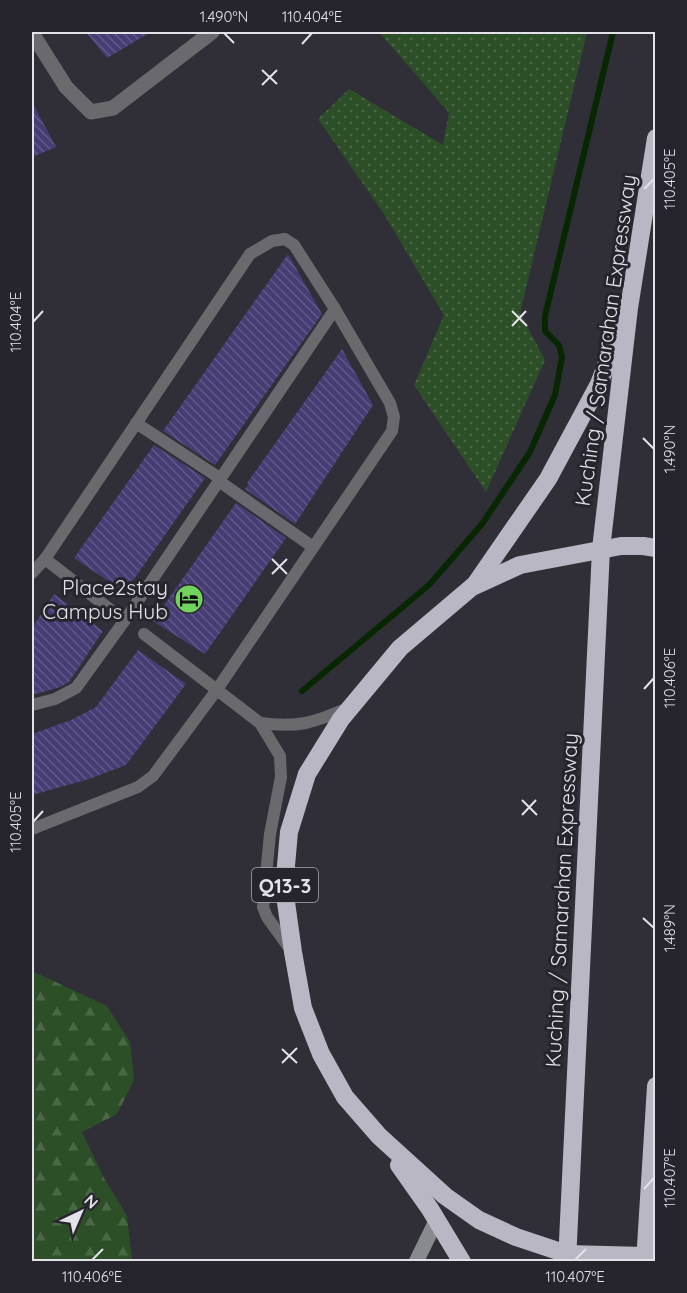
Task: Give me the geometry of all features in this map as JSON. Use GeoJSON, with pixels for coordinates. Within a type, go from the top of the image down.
{"type":"FeatureCollection","features":[{"type":"Feature","properties":{"kind":"highway","name":"Kuching / Samarahan Expressway"},"geometry":{"type":"LineString","coordinates":[[567,1258],[601,549],[629,308],[656,138]]}},
{"type":"Feature","properties":{"kind":"highway"},"geometry":{"type":"LineString","coordinates":[[472,587],[553,469],[599,384],[629,308]]}},
{"type":"Feature","properties":{"kind":"highway","name":"Q13-3"},"geometry":{"type":"LineString","coordinates":[[656,548],[621,546],[520,565],[472,587],[400,648],[341,719],[307,774],[289,832],[284,888],[303,1008],[321,1054],[345,1097],[379,1136],[445,1196],[479,1220],[567,1258],[648,1257],[656,1086]]}},
{"type":"Feature","properties":{"kind":"highway"},"geometry":{"type":"LineString","coordinates":[[379,1136],[437,1219],[462,1262]]}},
{"type":"Feature","properties":{"kind":"street"},"geometry":{"type":"LineString","coordinates":[[32,33],[66,87],[91,112],[113,108],[212,32]]}},
{"type":"Feature","properties":{"kind":"street"},"geometry":{"type":"LineString","coordinates":[[416,1262],[437,1219]]}},
{"type":"Feature","properties":{"kind":"lane"},"geometry":{"type":"LineString","coordinates":[[32,573],[45,559],[250,254],[272,241],[285,240],[294,246],[390,403],[394,417],[392,431],[216,691],[153,776],[138,787],[32,829]]}},
{"type":"Feature","properties":{"kind":"lane"},"geometry":{"type":"LineString","coordinates":[[32,705],[55,699],[76,688],[125,620],[334,309]]}},
{"type":"Feature","properties":{"kind":"lane"},"geometry":{"type":"LineString","coordinates":[[136,423],[313,547]]}},
{"type":"Feature","properties":{"kind":"lane"},"geometry":{"type":"LineString","coordinates":[[45,559],[116,614]]}},
{"type":"Feature","properties":{"kind":"lane"},"geometry":{"type":"LineString","coordinates":[[144,634],[260,723],[280,756],[281,777],[270,834],[263,908],[293,952]]}},
{"type":"Feature","properties":{"kind":"lane"},"geometry":{"type":"LineString","coordinates":[[260,723],[279,726],[303,725],[353,705]]}},
{"type":"Feature","properties":{"kind":"green space"},"geometry":{"type":"Polygon","coordinates":[[[379,32],[587,32],[520,313],[545,360],[486,492],[414,385],[444,315],[384,214],[318,119],[349,89],[443,145],[449,113],[379,32]]]}},
{"type":"Feature","properties":{"kind":"green space"},"geometry":{"type":"Polygon","coordinates":[[[32,971],[107,1006],[130,1042],[134,1080],[117,1114],[82,1132],[104,1178],[127,1216],[132,1261],[32,1261],[32,971]]]}},
{"type":"Feature","properties":{"kind":"building"},"geometry":{"type":"Polygon","coordinates":[[[86,32],[151,32],[107,58],[86,32]]]}},
{"type":"Feature","properties":{"kind":"building"},"geometry":{"type":"Polygon","coordinates":[[[32,102],[56,147],[32,157],[32,102]]]}},
{"type":"Feature","properties":{"kind":"building"},"geometry":{"type":"Polygon","coordinates":[[[288,254],[322,314],[215,465],[163,431],[288,254]]]}},
{"type":"Feature","properties":{"kind":"building"},"geometry":{"type":"Polygon","coordinates":[[[342,349],[373,405],[295,524],[245,489],[342,349]]]}},
{"type":"Feature","properties":{"kind":"building"},"geometry":{"type":"Polygon","coordinates":[[[154,445],[205,478],[125,592],[74,558],[154,445]]]}},
{"type":"Feature","properties":{"kind":"building"},"geometry":{"type":"Polygon","coordinates":[[[236,503],[286,538],[205,654],[153,621],[236,503]]]}},
{"type":"Feature","properties":{"kind":"building"},"geometry":{"type":"Polygon","coordinates":[[[54,594],[103,631],[69,682],[32,695],[32,628],[54,594]]]}},
{"type":"Feature","properties":{"kind":"building"},"geometry":{"type":"Polygon","coordinates":[[[138,650],[186,684],[126,765],[89,779],[32,795],[32,734],[71,720],[96,707],[138,650]]]}},
{"type":"Feature","properties":{"kind":"waterway"},"geometry":{"type":"LineString","coordinates":[[302,691],[429,585],[482,524],[530,452],[555,395],[562,357],[559,345],[545,331],[545,316],[613,32]]}},
{"type":"Feature","properties":{"kind":"place","name":"Place2stay Campus Hub"},"geometry":{"type":"Point","coordinates":[189,599]}}]}
